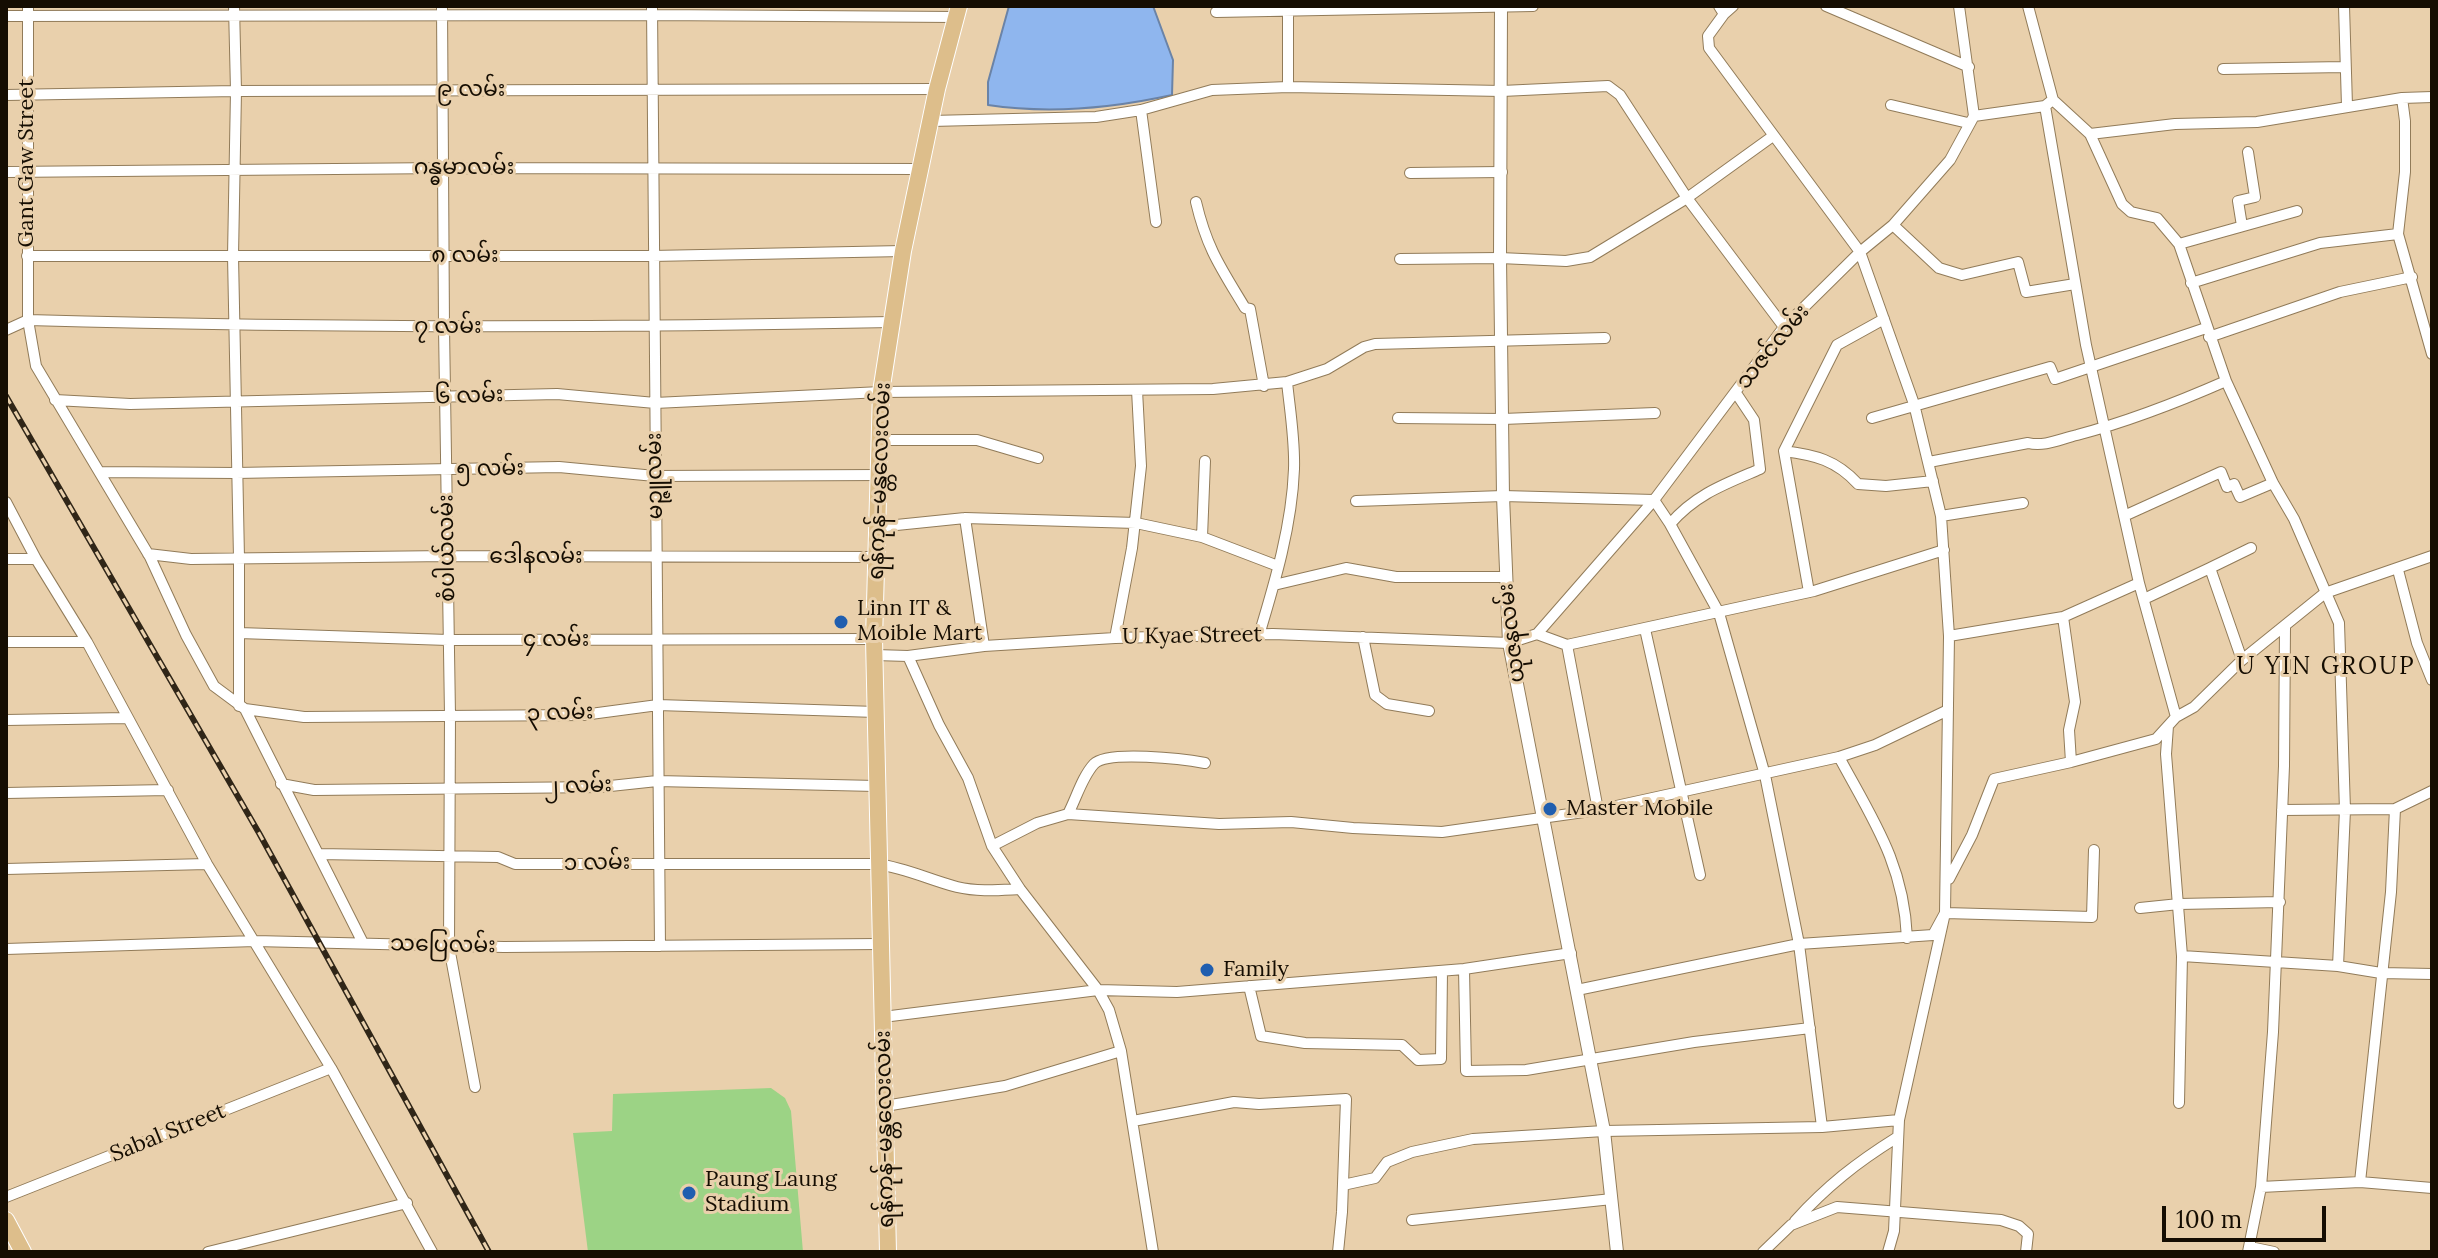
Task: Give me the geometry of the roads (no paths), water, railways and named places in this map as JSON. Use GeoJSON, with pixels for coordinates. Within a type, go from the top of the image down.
{"type":"FeatureCollection","features":[{"type":"Feature","properties":{"kind":"main road","name":"ရန်ကုန်-မန္တလေးလမ်း"},"geometry":{"type":"LineString","coordinates":[[888,1252],[876,786],[876,557],[881,392],[903,251],[937,89],[957,12]]}},
{"type":"Feature","properties":{"kind":"main road"},"geometry":{"type":"LineString","coordinates":[[7,1223],[23,1252]]}},
{"type":"Feature","properties":{"kind":"street"},"geometry":{"type":"LineString","coordinates":[[1216,12],[1288,8],[1533,6]]}},
{"type":"Feature","properties":{"kind":"street"},"geometry":{"type":"LineString","coordinates":[[1733,6],[1721,10],[1708,36],[1709,48],[1860,252],[1914,404],[1941,516],[1949,636],[1945,913],[1899,1120],[1896,1138],[1896,1213],[1888,1252]]}},
{"type":"Feature","properties":{"kind":"street"},"geometry":{"type":"LineString","coordinates":[[1826,6],[1969,67]]}},
{"type":"Feature","properties":{"kind":"street"},"geometry":{"type":"LineString","coordinates":[[1959,6],[1969,67],[1971,119]]}},
{"type":"Feature","properties":{"kind":"street"},"geometry":{"type":"LineString","coordinates":[[2028,6],[2049,103],[2075,284],[2092,367],[2139,583],[2176,717]]}},
{"type":"Feature","properties":{"kind":"street"},"geometry":{"type":"LineString","coordinates":[[2344,6],[2347,106]]}},
{"type":"Feature","properties":{"kind":"street","name":"ယုဇနလမ်း"},"geometry":{"type":"LineString","coordinates":[[1501,7],[1500,258],[1503,496],[1509,643],[1604,1131],[1617,1252]]}},
{"type":"Feature","properties":{"kind":"street"},"geometry":{"type":"LineString","coordinates":[[1288,8],[1288,87]]}},
{"type":"Feature","properties":{"kind":"street","name":"မဉ္ဇူလမ်း"},"geometry":{"type":"LineString","coordinates":[[652,10],[660,946]]}},
{"type":"Feature","properties":{"kind":"street"},"geometry":{"type":"LineString","coordinates":[[6,16],[28,11],[957,12]]}},
{"type":"Feature","properties":{"kind":"street","name":"Gant Gaw Street"},"geometry":{"type":"LineString","coordinates":[[28,11],[27,256],[28,320],[33,355],[55,400],[148,554],[214,686],[242,707]]}},
{"type":"Feature","properties":{"kind":"street"},"geometry":{"type":"LineString","coordinates":[[234,11],[233,256],[242,707],[363,943]]}},
{"type":"Feature","properties":{"kind":"street","name":"စံပါယ်လမ်း"},"geometry":{"type":"LineString","coordinates":[[442,11],[450,715],[449,947],[475,1087]]}},
{"type":"Feature","properties":{"kind":"street"},"geometry":{"type":"LineString","coordinates":[[2223,69],[2344,67]]}},
{"type":"Feature","properties":{"kind":"street"},"geometry":{"type":"LineString","coordinates":[[931,121],[1096,117],[1141,110],[1212,90],[1288,87],[1502,91],[1608,86],[1620,95],[1687,198],[1784,327]]}},
{"type":"Feature","properties":{"kind":"street","name":"၉ လမ်း"},"geometry":{"type":"LineString","coordinates":[[6,95],[654,88],[937,89]]}},
{"type":"Feature","properties":{"kind":"street"},"geometry":{"type":"LineString","coordinates":[[2090,134],[2175,124],[2257,122],[2402,98],[2432,97]]}},
{"type":"Feature","properties":{"kind":"street"},"geometry":{"type":"LineString","coordinates":[[2402,98],[2405,172],[2398,234],[2432,354]]}},
{"type":"Feature","properties":{"kind":"street"},"geometry":{"type":"LineString","coordinates":[[1891,105],[1927,116],[1971,119],[2049,103],[2090,134],[2122,204],[2131,212],[2157,218],[2179,244],[2226,381],[2273,483],[2294,519],[2339,623],[2345,810],[2338,966]]}},
{"type":"Feature","properties":{"kind":"street"},"geometry":{"type":"LineString","coordinates":[[1141,110],[1156,222]]}},
{"type":"Feature","properties":{"kind":"street","name":"သဇင်လမ်း"},"geometry":{"type":"LineString","coordinates":[[1537,634],[1654,500],[1784,327],[1860,252],[1893,225],[1950,160],[1971,119]]}},
{"type":"Feature","properties":{"kind":"street"},"geometry":{"type":"LineString","coordinates":[[1400,259],[1566,261],[1590,257],[1687,198],[1773,136]]}},
{"type":"Feature","properties":{"kind":"street"},"geometry":{"type":"LineString","coordinates":[[2242,226],[2238,201],[2255,197],[2248,152]]}},
{"type":"Feature","properties":{"kind":"street","name":"ဂန္ဓမာလမ်း"},"geometry":{"type":"LineString","coordinates":[[6,172],[445,168],[922,169]]}},
{"type":"Feature","properties":{"kind":"street"},"geometry":{"type":"LineString","coordinates":[[1410,173],[1502,172]]}},
{"type":"Feature","properties":{"kind":"street"},"geometry":{"type":"LineString","coordinates":[[1196,202],[1204,237],[1215,261],[1245,308],[1250,309],[1264,386]]}},
{"type":"Feature","properties":{"kind":"street"},"geometry":{"type":"LineString","coordinates":[[2179,244],[2297,211]]}},
{"type":"Feature","properties":{"kind":"street"},"geometry":{"type":"LineString","coordinates":[[1893,225],[1939,268],[1962,275],[2018,262],[2026,292],[2075,284]]}},
{"type":"Feature","properties":{"kind":"street"},"geometry":{"type":"LineString","coordinates":[[2191,283],[2320,243],[2398,234]]}},
{"type":"Feature","properties":{"kind":"street","name":"၈ လမ်း"},"geometry":{"type":"LineString","coordinates":[[27,256],[652,256],[903,251]]}},
{"type":"Feature","properties":{"kind":"street"},"geometry":{"type":"LineString","coordinates":[[1872,418],[2050,367],[2055,379],[2340,292],[2412,277]]}},
{"type":"Feature","properties":{"kind":"street"},"geometry":{"type":"LineString","coordinates":[[1809,592],[1784,451],[1837,345],[1884,319]]}},
{"type":"Feature","properties":{"kind":"street","name":"၇ လမ်း"},"geometry":{"type":"LineString","coordinates":[[6,330],[28,320],[235,326],[444,327],[892,322]]}},
{"type":"Feature","properties":{"kind":"street","name":"၆ လမ်း"},"geometry":{"type":"LineString","coordinates":[[55,400],[130,404],[557,394],[655,403],[881,392],[1264,386],[1327,369],[1364,347],[1375,344],[1605,338]]}},
{"type":"Feature","properties":{"kind":"street"},"geometry":{"type":"LineString","coordinates":[[1929,462],[2028,443],[2040,446],[2159,411],[2226,381]]}},
{"type":"Feature","properties":{"kind":"street"},"geometry":{"type":"LineString","coordinates":[[1259,635],[1274,585],[1293,488],[1287,382]]}},
{"type":"Feature","properties":{"kind":"street"},"geometry":{"type":"LineString","coordinates":[[1115,638],[1136,523],[1141,466],[1137,390]]}},
{"type":"Feature","properties":{"kind":"street"},"geometry":{"type":"LineString","coordinates":[[1670,524],[1681,512],[1716,487],[1760,469],[1754,420],[1736,393]]}},
{"type":"Feature","properties":{"kind":"street"},"geometry":{"type":"LineString","coordinates":[[1398,418],[1503,419],[1655,413]]}},
{"type":"Feature","properties":{"kind":"street"},"geometry":{"type":"LineString","coordinates":[[881,440],[977,440],[1038,458]]}},
{"type":"Feature","properties":{"kind":"street"},"geometry":{"type":"LineString","coordinates":[[1784,451],[1816,455],[1847,471],[1858,484],[1886,486],[1933,481]]}},
{"type":"Feature","properties":{"kind":"street"},"geometry":{"type":"LineString","coordinates":[[1202,537],[1205,461]]}},
{"type":"Feature","properties":{"kind":"street","name":"၅ လမ်း"},"geometry":{"type":"LineString","coordinates":[[100,472],[236,473],[559,467],[655,476],[880,475]]}},
{"type":"Feature","properties":{"kind":"street"},"geometry":{"type":"LineString","coordinates":[[2124,516],[2221,472],[2227,487],[2234,484],[2240,497],[2273,483]]}},
{"type":"Feature","properties":{"kind":"street"},"geometry":{"type":"LineString","coordinates":[[1356,501],[1503,496],[1654,500],[1719,613],[1765,775],[1799,944],[1822,1127]]}},
{"type":"Feature","properties":{"kind":"street"},"geometry":{"type":"LineString","coordinates":[[6,502],[36,559],[87,642],[207,864],[331,1068],[432,1252]]}},
{"type":"Feature","properties":{"kind":"street"},"geometry":{"type":"LineString","coordinates":[[1941,516],[2023,503]]}},
{"type":"Feature","properties":{"kind":"street"},"geometry":{"type":"LineString","coordinates":[[877,527],[965,518],[1136,523],[1202,537],[1278,566]]}},
{"type":"Feature","properties":{"kind":"street"},"geometry":{"type":"LineString","coordinates":[[965,518],[984,646]]}},
{"type":"Feature","properties":{"kind":"street"},"geometry":{"type":"LineString","coordinates":[[2144,599],[2251,548]]}},
{"type":"Feature","properties":{"kind":"street"},"geometry":{"type":"LineString","coordinates":[[1509,643],[1537,634],[1567,645],[1645,629],[1809,592],[1944,550]]}},
{"type":"Feature","properties":{"kind":"street","name":"ဒေါနလမ်း"},"geometry":{"type":"LineString","coordinates":[[148,554],[191,559],[876,557]]}},
{"type":"Feature","properties":{"kind":"street"},"geometry":{"type":"LineString","coordinates":[[1947,883],[1972,835],[1994,779],[2156,739],[2176,717],[2194,707],[2242,660],[2325,593],[2432,556]]}},
{"type":"Feature","properties":{"kind":"street"},"geometry":{"type":"LineString","coordinates":[[6,559],[36,559]]}},
{"type":"Feature","properties":{"kind":"street"},"geometry":{"type":"LineString","coordinates":[[1274,585],[1346,568],[1396,577],[1505,577]]}},
{"type":"Feature","properties":{"kind":"street"},"geometry":{"type":"LineString","coordinates":[[2210,568],[2242,660]]}},
{"type":"Feature","properties":{"kind":"street"},"geometry":{"type":"LineString","coordinates":[[2398,570],[2417,643],[2432,680]]}},
{"type":"Feature","properties":{"kind":"street"},"geometry":{"type":"LineString","coordinates":[[1949,636],[2063,617],[2139,583]]}},
{"type":"Feature","properties":{"kind":"street"},"geometry":{"type":"LineString","coordinates":[[2063,617],[2075,702],[2069,730],[2071,762]]}},
{"type":"Feature","properties":{"kind":"street"},"geometry":{"type":"LineString","coordinates":[[2274,1252],[2249,1250],[2261,1187],[2277,961],[2285,627]]}},
{"type":"Feature","properties":{"kind":"street"},"geometry":{"type":"LineString","coordinates":[[1645,629],[1700,875]]}},
{"type":"Feature","properties":{"kind":"street","name":"၄ လမ်း"},"geometry":{"type":"LineString","coordinates":[[239,633],[875,647]]}},
{"type":"Feature","properties":{"kind":"street","name":"U Kyae Street"},"geometry":{"type":"LineString","coordinates":[[875,647],[908,656],[984,646],[1115,638],[1259,635],[1509,643]]}},
{"type":"Feature","properties":{"kind":"street"},"geometry":{"type":"LineString","coordinates":[[1363,637],[1375,695],[1387,704],[1429,711]]}},
{"type":"Feature","properties":{"kind":"street"},"geometry":{"type":"LineString","coordinates":[[6,642],[87,642]]}},
{"type":"Feature","properties":{"kind":"street"},"geometry":{"type":"LineString","coordinates":[[1567,645],[1598,810]]}},
{"type":"Feature","properties":{"kind":"street"},"geometry":{"type":"LineString","coordinates":[[908,656],[939,725],[968,778],[992,846],[1020,889],[1098,990],[1109,1010],[1121,1051],[1153,1252]]}},
{"type":"Feature","properties":{"kind":"street","name":"၃ လမ်း"},"geometry":{"type":"LineString","coordinates":[[242,707],[304,717],[583,715],[658,705],[876,712]]}},
{"type":"Feature","properties":{"kind":"street"},"geometry":{"type":"LineString","coordinates":[[992,846],[1037,823],[1068,814],[1219,824],[1291,822],[1442,832],[1598,810],[1839,757],[1875,745],[1948,710]]}},
{"type":"Feature","properties":{"kind":"street"},"geometry":{"type":"LineString","coordinates":[[6,720],[127,718]]}},
{"type":"Feature","properties":{"kind":"street"},"geometry":{"type":"LineString","coordinates":[[2168,726],[2166,754],[2182,956],[2179,1103]]}},
{"type":"Feature","properties":{"kind":"street"},"geometry":{"type":"LineString","coordinates":[[1068,814],[1090,770],[1102,757],[1120,755],[1205,763]]}},
{"type":"Feature","properties":{"kind":"street"},"geometry":{"type":"LineString","coordinates":[[1839,757],[1879,828],[1894,863],[1906,904],[1907,938]]}},
{"type":"Feature","properties":{"kind":"street","name":"၂ လမ်း"},"geometry":{"type":"LineString","coordinates":[[281,784],[314,790],[601,787],[657,781],[876,786]]}},
{"type":"Feature","properties":{"kind":"street"},"geometry":{"type":"LineString","coordinates":[[6,793],[168,790]]}},
{"type":"Feature","properties":{"kind":"street"},"geometry":{"type":"LineString","coordinates":[[2282,810],[2395,809],[2432,791]]}},
{"type":"Feature","properties":{"kind":"street"},"geometry":{"type":"LineString","coordinates":[[2360,1182],[2391,892],[2395,809]]}},
{"type":"Feature","properties":{"kind":"street"},"geometry":{"type":"LineString","coordinates":[[1945,913],[2092,917],[2094,850]]}},
{"type":"Feature","properties":{"kind":"street","name":"၁ လမ်း"},"geometry":{"type":"LineString","coordinates":[[318,854],[498,857],[515,864],[877,864],[899,867],[956,887],[980,891],[1020,889]]}},
{"type":"Feature","properties":{"kind":"street"},"geometry":{"type":"LineString","coordinates":[[6,869],[207,864]]}},
{"type":"Feature","properties":{"kind":"street"},"geometry":{"type":"LineString","coordinates":[[2140,908],[2280,902]]}},
{"type":"Feature","properties":{"kind":"street"},"geometry":{"type":"LineString","coordinates":[[1577,990],[1799,944],[1933,935],[1945,913]]}},
{"type":"Feature","properties":{"kind":"street","name":"သပြေလမ်း"},"geometry":{"type":"LineString","coordinates":[[8,950],[255,941],[449,947],[880,944]]}},
{"type":"Feature","properties":{"kind":"street"},"geometry":{"type":"LineString","coordinates":[[883,1017],[1098,990],[1177,992],[1464,969],[1571,953]]}},
{"type":"Feature","properties":{"kind":"street"},"geometry":{"type":"LineString","coordinates":[[2182,956],[2338,966],[2381,973],[2432,974]]}},
{"type":"Feature","properties":{"kind":"street"},"geometry":{"type":"LineString","coordinates":[[1464,969],[1466,1071],[1526,1070],[1694,1042],[1810,1028]]}},
{"type":"Feature","properties":{"kind":"street"},"geometry":{"type":"LineString","coordinates":[[1249,986],[1261,1036],[1305,1043],[1402,1045],[1418,1060],[1441,1059],[1442,971]]}},
{"type":"Feature","properties":{"kind":"street"},"geometry":{"type":"LineString","coordinates":[[885,1106],[1005,1086],[1121,1051]]}},
{"type":"Feature","properties":{"kind":"street","name":"Sabal Street"},"geometry":{"type":"LineString","coordinates":[[6,1197],[331,1068]]}},
{"type":"Feature","properties":{"kind":"street"},"geometry":{"type":"LineString","coordinates":[[1133,1121],[1234,1102],[1259,1104],[1346,1099],[1338,1252]]}},
{"type":"Feature","properties":{"kind":"street"},"geometry":{"type":"LineString","coordinates":[[1343,1185],[1375,1178],[1387,1162],[1412,1152],[1461,1141],[1604,1131],[1822,1127],[1899,1120]]}},
{"type":"Feature","properties":{"kind":"street"},"geometry":{"type":"LineString","coordinates":[[1763,1252],[1855,1163],[1896,1138]]}},
{"type":"Feature","properties":{"kind":"street"},"geometry":{"type":"LineString","coordinates":[[2261,1187],[2360,1182],[2432,1188]]}},
{"type":"Feature","properties":{"kind":"street"},"geometry":{"type":"LineString","coordinates":[[1412,1220],[1612,1199]]}},
{"type":"Feature","properties":{"kind":"street"},"geometry":{"type":"LineString","coordinates":[[208,1252],[407,1203]]}},
{"type":"Feature","properties":{"kind":"street"},"geometry":{"type":"LineString","coordinates":[[1791,1225],[1837,1207],[2001,1220],[2019,1226],[2028,1234],[2026,1252]]}},
{"type":"Feature","properties":{"kind":"water"},"geometry":{"type":"Polygon","coordinates":[[[1009,6],[1153,6],[1173,60],[1172,95],[1080,108],[1034,109],[988,105],[988,82],[1009,6]]]}},
{"type":"Feature","properties":{"kind":"railway"},"geometry":{"type":"LineString","coordinates":[[6,396],[259,833],[489,1252]]}},
{"type":"Feature","properties":{"kind":"place","name":"Linn IT & Moible Mart"},"geometry":{"type":"Point","coordinates":[841,622]}},
{"type":"Feature","properties":{"kind":"place","name":"Master Mobile"},"geometry":{"type":"Point","coordinates":[1550,809]}},
{"type":"Feature","properties":{"kind":"place","name":"Family"},"geometry":{"type":"Point","coordinates":[1207,970]}},
{"type":"Feature","properties":{"kind":"place","name":"Paung Laung Stadium"},"geometry":{"type":"Point","coordinates":[689,1193]}},
{"type":"Feature","properties":{"kind":"district","name":"U YIN GROUP"},"geometry":{"type":"Point","coordinates":[2326,667]}}]}
